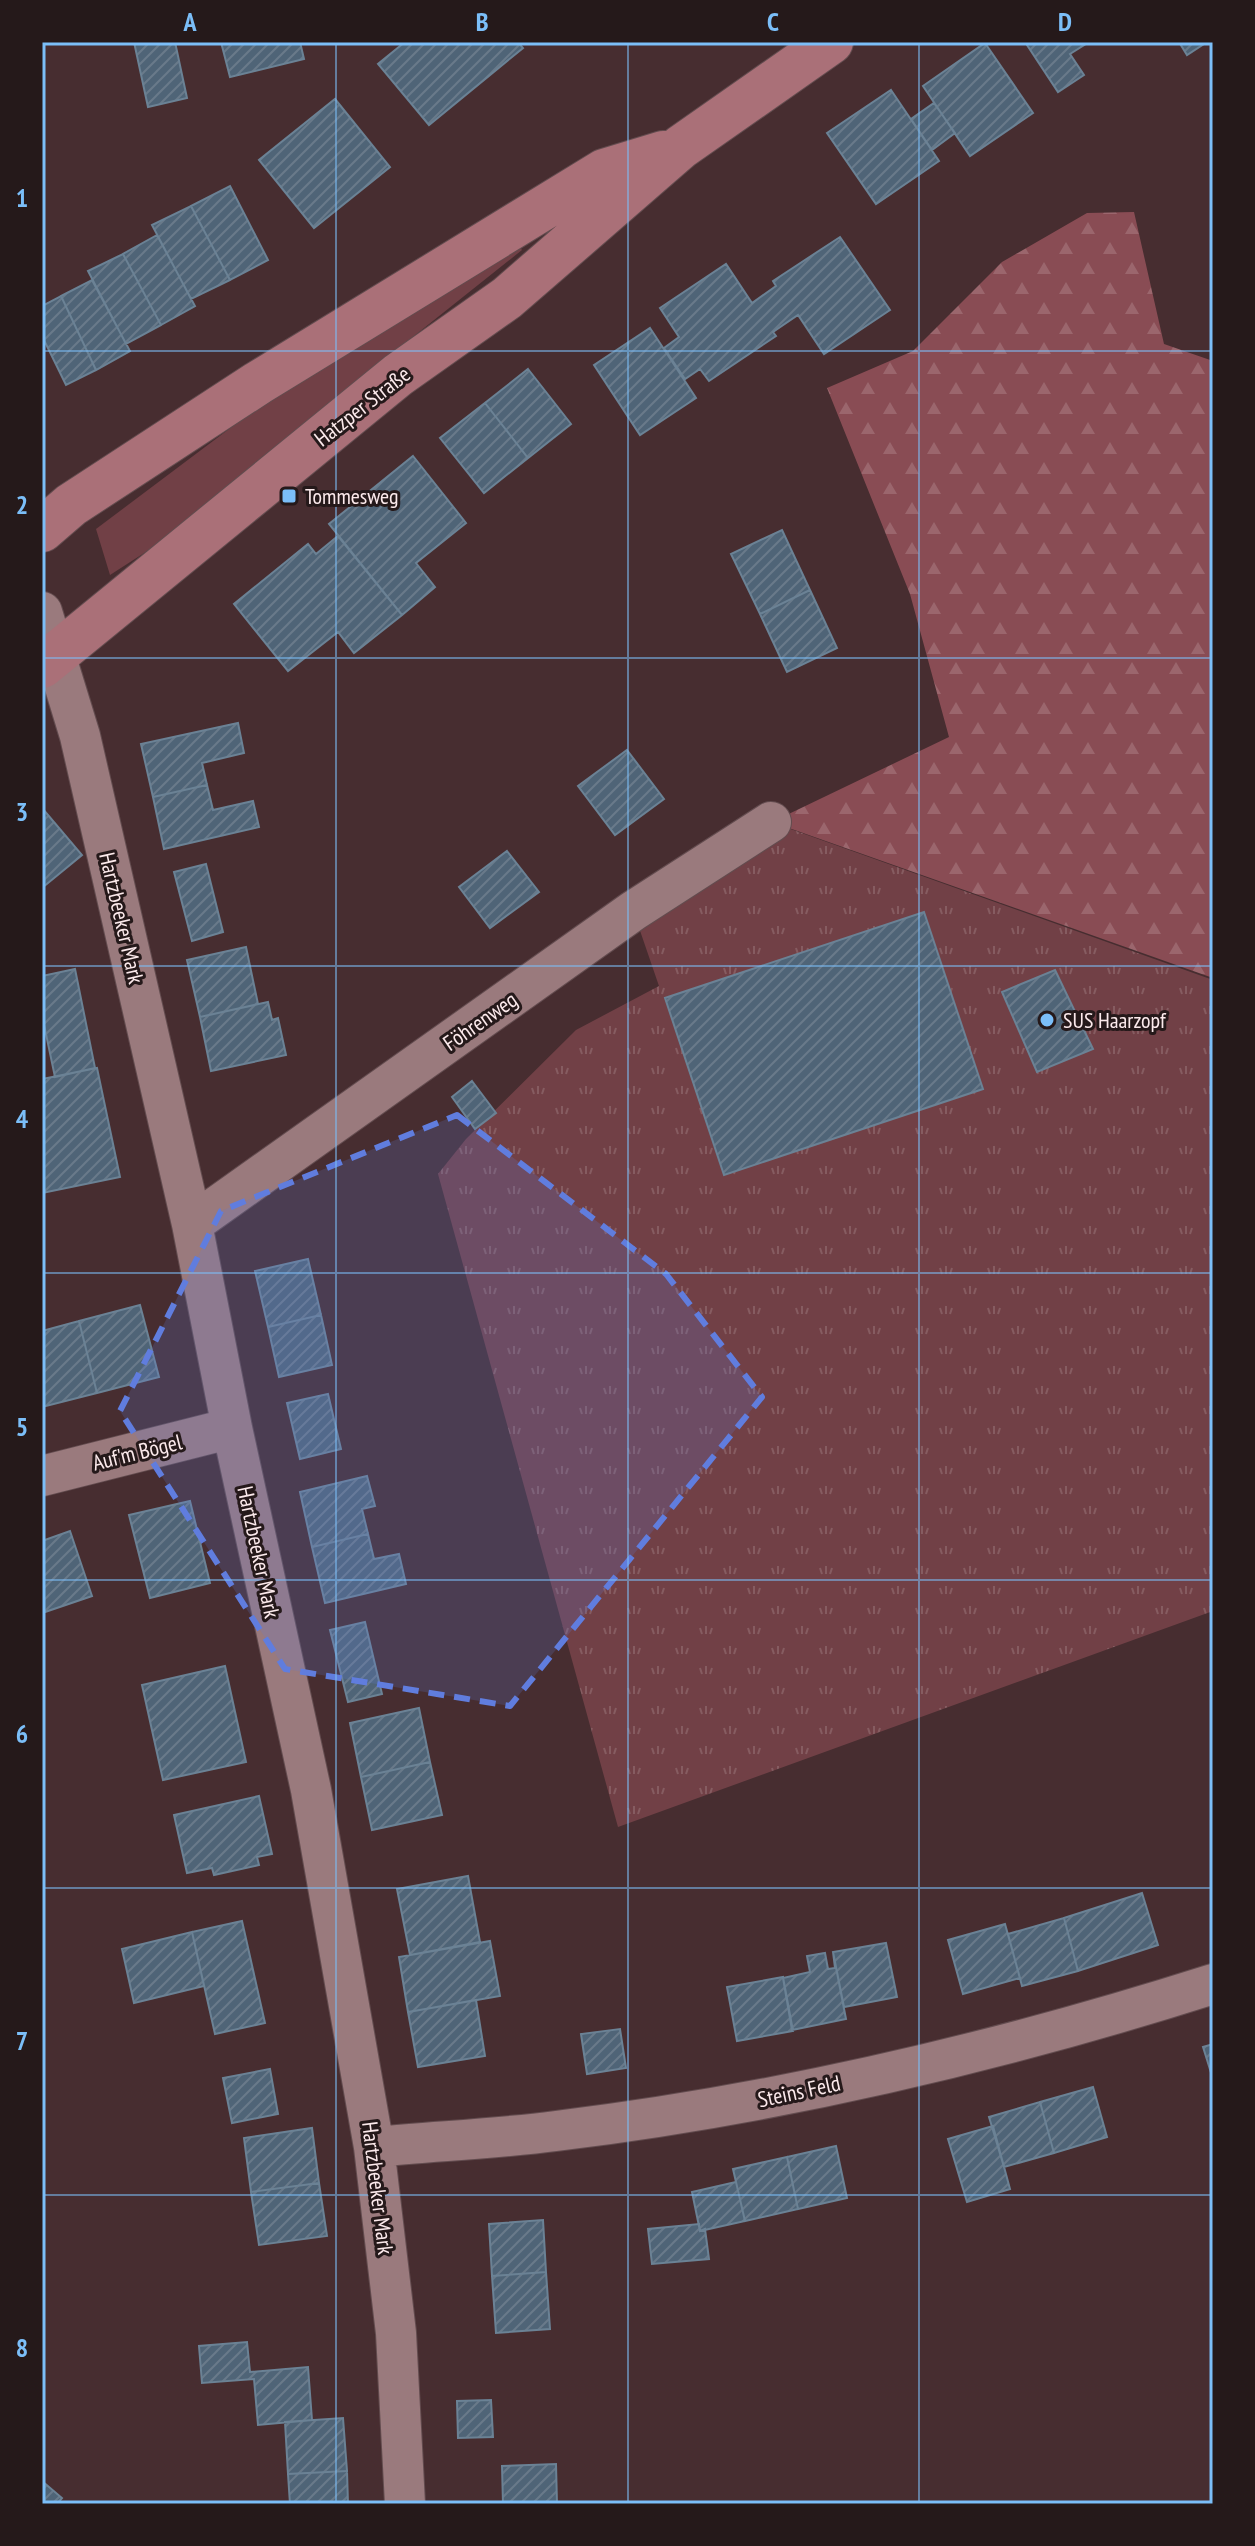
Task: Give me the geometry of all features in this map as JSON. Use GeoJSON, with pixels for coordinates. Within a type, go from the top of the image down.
{"type":"FeatureCollection","features":[{"type":"Feature","properties":{"kind":"main road","name":"Hatzper Straße"},"geometry":{"type":"LineString","coordinates":[[50,660],[398,375],[507,298],[681,147],[831,42]]}},
{"type":"Feature","properties":{"kind":"main road","name":"Hatzper Straße"},"geometry":{"type":"LineString","coordinates":[[42,530],[71,505],[258,383],[604,171],[681,147]]}},
{"type":"Feature","properties":{"kind":"street","name":"Hartzbeeker Mark"},"geometry":{"type":"LineString","coordinates":[[42,612],[50,660],[80,736],[192,1224],[232,1428],[311,1790],[374,2147],[396,2333],[405,2504]]}},
{"type":"Feature","properties":{"kind":"street","name":"Föhrenweg"},"geometry":{"type":"LineString","coordinates":[[192,1224],[633,911],[771,822]]}},
{"type":"Feature","properties":{"kind":"street","name":"Auf'm Bögel"},"geometry":{"type":"LineString","coordinates":[[42,1476],[232,1428]]}},
{"type":"Feature","properties":{"kind":"street","name":"Steins Feld"},"geometry":{"type":"LineString","coordinates":[[374,2147],[555,2131],[745,2103],[899,2070],[1096,2022],[1213,1984]]}},
{"type":"Feature","properties":{"kind":"highlighted area"},"geometry":{"type":"Polygon","coordinates":[[[457,1115],[666,1274],[762,1397],[510,1706],[285,1669],[120,1411],[221,1211],[457,1115]]]}},
{"type":"Feature","properties":{"kind":"green space"},"geometry":{"type":"Polygon","coordinates":[[[1134,212],[1164,344],[1213,361],[1213,978],[772,822],[949,737],[910,594],[827,388],[913,351],[1002,262],[1087,213],[1134,212]]]}},
{"type":"Feature","properties":{"kind":"green space"},"geometry":{"type":"Polygon","coordinates":[[[516,242],[522,250],[256,462],[169,537],[110,575],[96,529],[241,420],[516,242]]]}},
{"type":"Feature","properties":{"kind":"green space"},"geometry":{"type":"Polygon","coordinates":[[[771,822],[1213,980],[1213,1611],[618,1827],[438,1174],[466,1139],[576,1030],[659,986],[635,916],[771,822]]]}},
{"type":"Feature","properties":{"kind":"building"},"geometry":{"type":"Polygon","coordinates":[[[134,42],[175,42],[187,98],[148,107],[134,42]]]}},
{"type":"Feature","properties":{"kind":"building"},"geometry":{"type":"Polygon","coordinates":[[[221,42],[300,42],[304,59],[230,77],[221,42]]]}},
{"type":"Feature","properties":{"kind":"building"},"geometry":{"type":"Polygon","coordinates":[[[405,42],[518,42],[523,48],[429,125],[378,64],[405,42]]]}},
{"type":"Feature","properties":{"kind":"building"},"geometry":{"type":"Polygon","coordinates":[[[1025,42],[1089,42],[1070,54],[1084,75],[1058,92],[1025,42]]]}},
{"type":"Feature","properties":{"kind":"building"},"geometry":{"type":"Polygon","coordinates":[[[1179,42],[1207,42],[1187,55],[1179,42]]]}},
{"type":"Feature","properties":{"kind":"building"},"geometry":{"type":"Polygon","coordinates":[[[985,43],[1033,113],[970,156],[923,86],[985,43]]]}},
{"type":"Feature","properties":{"kind":"building"},"geometry":{"type":"Polygon","coordinates":[[[891,90],[939,161],[876,204],[827,133],[891,90]]]}},
{"type":"Feature","properties":{"kind":"building"},"geometry":{"type":"Polygon","coordinates":[[[335,99],[390,167],[314,228],[259,160],[335,99]]]}},
{"type":"Feature","properties":{"kind":"building"},"geometry":{"type":"Polygon","coordinates":[[[934,103],[955,133],[932,150],[911,119],[934,103]]]}},
{"type":"Feature","properties":{"kind":"building"},"geometry":{"type":"Polygon","coordinates":[[[230,186],[268,260],[230,280],[191,206],[230,186]]]}},
{"type":"Feature","properties":{"kind":"building"},"geometry":{"type":"Polygon","coordinates":[[[191,206],[230,280],[191,299],[152,225],[191,206]]]}},
{"type":"Feature","properties":{"kind":"building"},"geometry":{"type":"Polygon","coordinates":[[[157,235],[195,306],[161,325],[123,254],[157,235]]]}},
{"type":"Feature","properties":{"kind":"building"},"geometry":{"type":"Polygon","coordinates":[[[840,237],[890,310],[824,354],[798,315],[773,332],[776,336],[709,381],[700,369],[685,379],[664,348],[679,337],[660,308],[726,264],[752,303],[776,286],[773,281],[840,237]]]}},
{"type":"Feature","properties":{"kind":"building"},"geometry":{"type":"Polygon","coordinates":[[[123,254],[161,325],[126,344],[88,271],[123,254]]]}},
{"type":"Feature","properties":{"kind":"building"},"geometry":{"type":"Polygon","coordinates":[[[92,280],[130,351],[96,370],[61,296],[92,280]]]}},
{"type":"Feature","properties":{"kind":"building"},"geometry":{"type":"Polygon","coordinates":[[[61,296],[96,370],[66,385],[42,336],[42,306],[61,296]]]}},
{"type":"Feature","properties":{"kind":"building"},"geometry":{"type":"Polygon","coordinates":[[[650,328],[696,398],[640,435],[594,365],[650,328]]]}},
{"type":"Feature","properties":{"kind":"building"},"geometry":{"type":"Polygon","coordinates":[[[528,369],[571,424],[528,458],[485,403],[528,369]]]}},
{"type":"Feature","properties":{"kind":"building"},"geometry":{"type":"Polygon","coordinates":[[[485,403],[528,458],[484,493],[440,438],[485,403]]]}},
{"type":"Feature","properties":{"kind":"building"},"geometry":{"type":"Polygon","coordinates":[[[413,456],[466,523],[416,563],[435,587],[402,615],[329,524],[413,456]]]}},
{"type":"Feature","properties":{"kind":"building"},"geometry":{"type":"Polygon","coordinates":[[[782,530],[810,590],[760,614],[731,554],[782,530]]]}},
{"type":"Feature","properties":{"kind":"building"},"geometry":{"type":"Polygon","coordinates":[[[338,536],[402,615],[354,653],[338,632],[288,671],[234,604],[308,544],[316,554],[338,536]]]}},
{"type":"Feature","properties":{"kind":"building"},"geometry":{"type":"Polygon","coordinates":[[[810,590],[837,648],[787,672],[760,614],[810,590]]]}},
{"type":"Feature","properties":{"kind":"building"},"geometry":{"type":"Polygon","coordinates":[[[238,723],[244,753],[202,763],[207,785],[153,797],[141,744],[238,723]]]}},
{"type":"Feature","properties":{"kind":"building"},"geometry":{"type":"Polygon","coordinates":[[[627,750],[664,799],[615,835],[578,786],[627,750]]]}},
{"type":"Feature","properties":{"kind":"building"},"geometry":{"type":"Polygon","coordinates":[[[207,785],[213,810],[253,801],[259,827],[164,849],[153,797],[207,785]]]}},
{"type":"Feature","properties":{"kind":"building"},"geometry":{"type":"Polygon","coordinates":[[[42,808],[82,855],[42,888],[42,808]]]}},
{"type":"Feature","properties":{"kind":"building"},"geometry":{"type":"Polygon","coordinates":[[[507,851],[539,892],[490,928],[459,887],[507,851]]]}},
{"type":"Feature","properties":{"kind":"building"},"geometry":{"type":"Polygon","coordinates":[[[206,864],[223,932],[192,941],[174,872],[206,864]]]}},
{"type":"Feature","properties":{"kind":"building"},"geometry":{"type":"Polygon","coordinates":[[[924,912],[983,1089],[724,1175],[665,998],[924,912]]]}},
{"type":"Feature","properties":{"kind":"building"},"geometry":{"type":"Polygon","coordinates":[[[246,947],[258,1004],[200,1017],[187,960],[246,947]]]}},
{"type":"Feature","properties":{"kind":"building"},"geometry":{"type":"Polygon","coordinates":[[[75,969],[95,1068],[55,1077],[42,1015],[42,976],[75,969]]]}},
{"type":"Feature","properties":{"kind":"building","name":"SUS Haarzopf"},"geometry":{"type":"Polygon","coordinates":[[[1055,970],[1093,1049],[1037,1072],[1002,992],[1055,970]]]}},
{"type":"Feature","properties":{"kind":"building"},"geometry":{"type":"Polygon","coordinates":[[[268,1002],[272,1020],[278,1018],[286,1055],[211,1071],[200,1017],[268,1002]]]}},
{"type":"Feature","properties":{"kind":"building"},"geometry":{"type":"Polygon","coordinates":[[[97,1068],[120,1177],[42,1193],[42,1079],[97,1068]]]}},
{"type":"Feature","properties":{"kind":"building"},"geometry":{"type":"Polygon","coordinates":[[[472,1081],[496,1113],[475,1129],[452,1097],[472,1081]]]}},
{"type":"Feature","properties":{"kind":"building"},"geometry":{"type":"Polygon","coordinates":[[[308,1259],[321,1315],[268,1327],[255,1271],[308,1259]]]}},
{"type":"Feature","properties":{"kind":"building"},"geometry":{"type":"Polygon","coordinates":[[[140,1305],[159,1377],[97,1393],[79,1321],[140,1305]]]}},
{"type":"Feature","properties":{"kind":"building"},"geometry":{"type":"Polygon","coordinates":[[[321,1315],[332,1365],[279,1377],[268,1327],[321,1315]]]}},
{"type":"Feature","properties":{"kind":"building"},"geometry":{"type":"Polygon","coordinates":[[[79,1321],[97,1393],[42,1407],[42,1331],[79,1321]]]}},
{"type":"Feature","properties":{"kind":"building"},"geometry":{"type":"Polygon","coordinates":[[[328,1394],[341,1449],[300,1459],[287,1403],[328,1394]]]}},
{"type":"Feature","properties":{"kind":"building"},"geometry":{"type":"Polygon","coordinates":[[[367,1476],[375,1506],[362,1509],[368,1534],[312,1547],[300,1492],[367,1476]]]}},
{"type":"Feature","properties":{"kind":"building"},"geometry":{"type":"Polygon","coordinates":[[[190,1501],[210,1583],[150,1598],[129,1515],[190,1501]]]}},
{"type":"Feature","properties":{"kind":"building"},"geometry":{"type":"Polygon","coordinates":[[[70,1531],[92,1596],[42,1613],[42,1541],[70,1531]]]}},
{"type":"Feature","properties":{"kind":"building"},"geometry":{"type":"Polygon","coordinates":[[[368,1534],[374,1559],[399,1554],[406,1584],[325,1603],[312,1547],[368,1534]]]}},
{"type":"Feature","properties":{"kind":"building"},"geometry":{"type":"Polygon","coordinates":[[[365,1622],[382,1694],[348,1702],[330,1630],[365,1622]]]}},
{"type":"Feature","properties":{"kind":"building"},"geometry":{"type":"Polygon","coordinates":[[[225,1666],[246,1762],[163,1780],[142,1685],[225,1666]]]}},
{"type":"Feature","properties":{"kind":"building"},"geometry":{"type":"Polygon","coordinates":[[[419,1708],[430,1762],[361,1777],[350,1723],[419,1708]]]}},
{"type":"Feature","properties":{"kind":"building"},"geometry":{"type":"Polygon","coordinates":[[[430,1762],[442,1815],[372,1830],[361,1777],[430,1762]]]}},
{"type":"Feature","properties":{"kind":"building"},"geometry":{"type":"Polygon","coordinates":[[[259,1796],[272,1854],[257,1857],[259,1865],[214,1875],[212,1868],[187,1873],[174,1815],[259,1796]]]}},
{"type":"Feature","properties":{"kind":"building"},"geometry":{"type":"Polygon","coordinates":[[[468,1876],[480,1942],[410,1955],[397,1889],[468,1876]]]}},
{"type":"Feature","properties":{"kind":"building"},"geometry":{"type":"Polygon","coordinates":[[[1142,1893],[1158,1945],[1078,1971],[1064,1918],[1142,1893]]]}},
{"type":"Feature","properties":{"kind":"building"},"geometry":{"type":"Polygon","coordinates":[[[1064,1918],[1078,1971],[1022,1986],[1008,1934],[1064,1918]]]}},
{"type":"Feature","properties":{"kind":"building"},"geometry":{"type":"Polygon","coordinates":[[[242,1921],[265,2023],[215,2034],[192,1932],[242,1921]]]}},
{"type":"Feature","properties":{"kind":"building"},"geometry":{"type":"Polygon","coordinates":[[[1005,1924],[1020,1978],[963,1994],[948,1940],[1005,1924]]]}},
{"type":"Feature","properties":{"kind":"building"},"geometry":{"type":"Polygon","coordinates":[[[192,1932],[204,1986],[134,2003],[122,1949],[192,1932]]]}},
{"type":"Feature","properties":{"kind":"building"},"geometry":{"type":"Polygon","coordinates":[[[490,1941],[500,1996],[408,2012],[399,1957],[490,1941]]]}},
{"type":"Feature","properties":{"kind":"building"},"geometry":{"type":"Polygon","coordinates":[[[886,1943],[897,1997],[844,2007],[833,1952],[886,1943]]]}},
{"type":"Feature","properties":{"kind":"building"},"geometry":{"type":"Polygon","coordinates":[[[833,1952],[846,2019],[792,2030],[783,1978],[810,1972],[807,1956],[825,1953],[828,1969],[835,1968],[833,1952]]]}},
{"type":"Feature","properties":{"kind":"building"},"geometry":{"type":"Polygon","coordinates":[[[783,1977],[793,2031],[737,2041],[727,1987],[783,1977]]]}},
{"type":"Feature","properties":{"kind":"building"},"geometry":{"type":"Polygon","coordinates":[[[476,2000],[485,2056],[418,2067],[408,2012],[476,2000]]]}},
{"type":"Feature","properties":{"kind":"building"},"geometry":{"type":"Polygon","coordinates":[[[620,2029],[626,2068],[587,2074],[581,2034],[620,2029]]]}},
{"type":"Feature","properties":{"kind":"building"},"geometry":{"type":"Polygon","coordinates":[[[1213,2044],[1213,2079],[1203,2047],[1213,2044]]]}},
{"type":"Feature","properties":{"kind":"building"},"geometry":{"type":"Polygon","coordinates":[[[270,2069],[278,2114],[232,2123],[223,2078],[270,2069]]]}},
{"type":"Feature","properties":{"kind":"building"},"geometry":{"type":"Polygon","coordinates":[[[1093,2087],[1107,2137],[1054,2153],[1040,2102],[1093,2087]]]}},
{"type":"Feature","properties":{"kind":"building"},"geometry":{"type":"Polygon","coordinates":[[[1040,2102],[1054,2153],[1004,2167],[989,2117],[1040,2102]]]}},
{"type":"Feature","properties":{"kind":"building"},"geometry":{"type":"Polygon","coordinates":[[[993,2126],[1010,2189],[967,2202],[948,2139],[993,2126]]]}},
{"type":"Feature","properties":{"kind":"building"},"geometry":{"type":"Polygon","coordinates":[[[312,2128],[319,2183],[251,2192],[244,2138],[312,2128]]]}},
{"type":"Feature","properties":{"kind":"building"},"geometry":{"type":"Polygon","coordinates":[[[836,2146],[847,2198],[798,2209],[787,2157],[836,2146]]]}},
{"type":"Feature","properties":{"kind":"building"},"geometry":{"type":"Polygon","coordinates":[[[787,2157],[798,2209],[745,2221],[733,2169],[787,2157]]]}},
{"type":"Feature","properties":{"kind":"building"},"geometry":{"type":"Polygon","coordinates":[[[736,2182],[745,2221],[700,2231],[692,2192],[736,2182]]]}},
{"type":"Feature","properties":{"kind":"building"},"geometry":{"type":"Polygon","coordinates":[[[319,2183],[327,2236],[259,2245],[251,2192],[319,2183]]]}},
{"type":"Feature","properties":{"kind":"building"},"geometry":{"type":"Polygon","coordinates":[[[543,2220],[546,2272],[492,2276],[489,2224],[543,2220]]]}},
{"type":"Feature","properties":{"kind":"building"},"geometry":{"type":"Polygon","coordinates":[[[699,2224],[700,2231],[705,2229],[709,2259],[652,2264],[648,2229],[699,2224]]]}},
{"type":"Feature","properties":{"kind":"building"},"geometry":{"type":"Polygon","coordinates":[[[546,2272],[550,2329],[496,2333],[492,2276],[546,2272]]]}},
{"type":"Feature","properties":{"kind":"building"},"geometry":{"type":"Polygon","coordinates":[[[247,2342],[250,2372],[308,2367],[312,2420],[258,2425],[254,2379],[202,2383],[199,2346],[247,2342]]]}},
{"type":"Feature","properties":{"kind":"building"},"geometry":{"type":"Polygon","coordinates":[[[491,2400],[493,2437],[458,2438],[457,2401],[491,2400]]]}},
{"type":"Feature","properties":{"kind":"building"},"geometry":{"type":"Polygon","coordinates":[[[343,2418],[347,2471],[288,2474],[285,2422],[343,2418]]]}},
{"type":"Feature","properties":{"kind":"building"},"geometry":{"type":"Polygon","coordinates":[[[556,2464],[557,2504],[503,2504],[502,2466],[556,2464]]]}},
{"type":"Feature","properties":{"kind":"building"},"geometry":{"type":"Polygon","coordinates":[[[347,2471],[348,2504],[290,2504],[288,2474],[347,2471]]]}},
{"type":"Feature","properties":{"kind":"building"},"geometry":{"type":"Polygon","coordinates":[[[42,2481],[62,2498],[57,2504],[42,2504],[42,2481]]]}},
{"type":"Feature","properties":{"kind":"place","name":"Tommesweg"},"geometry":{"type":"Point","coordinates":[289,496]}},
{"type":"Feature","properties":{"kind":"place","name":"SUS Haarzopf"},"geometry":{"type":"Point","coordinates":[1047,1020]}}]}
